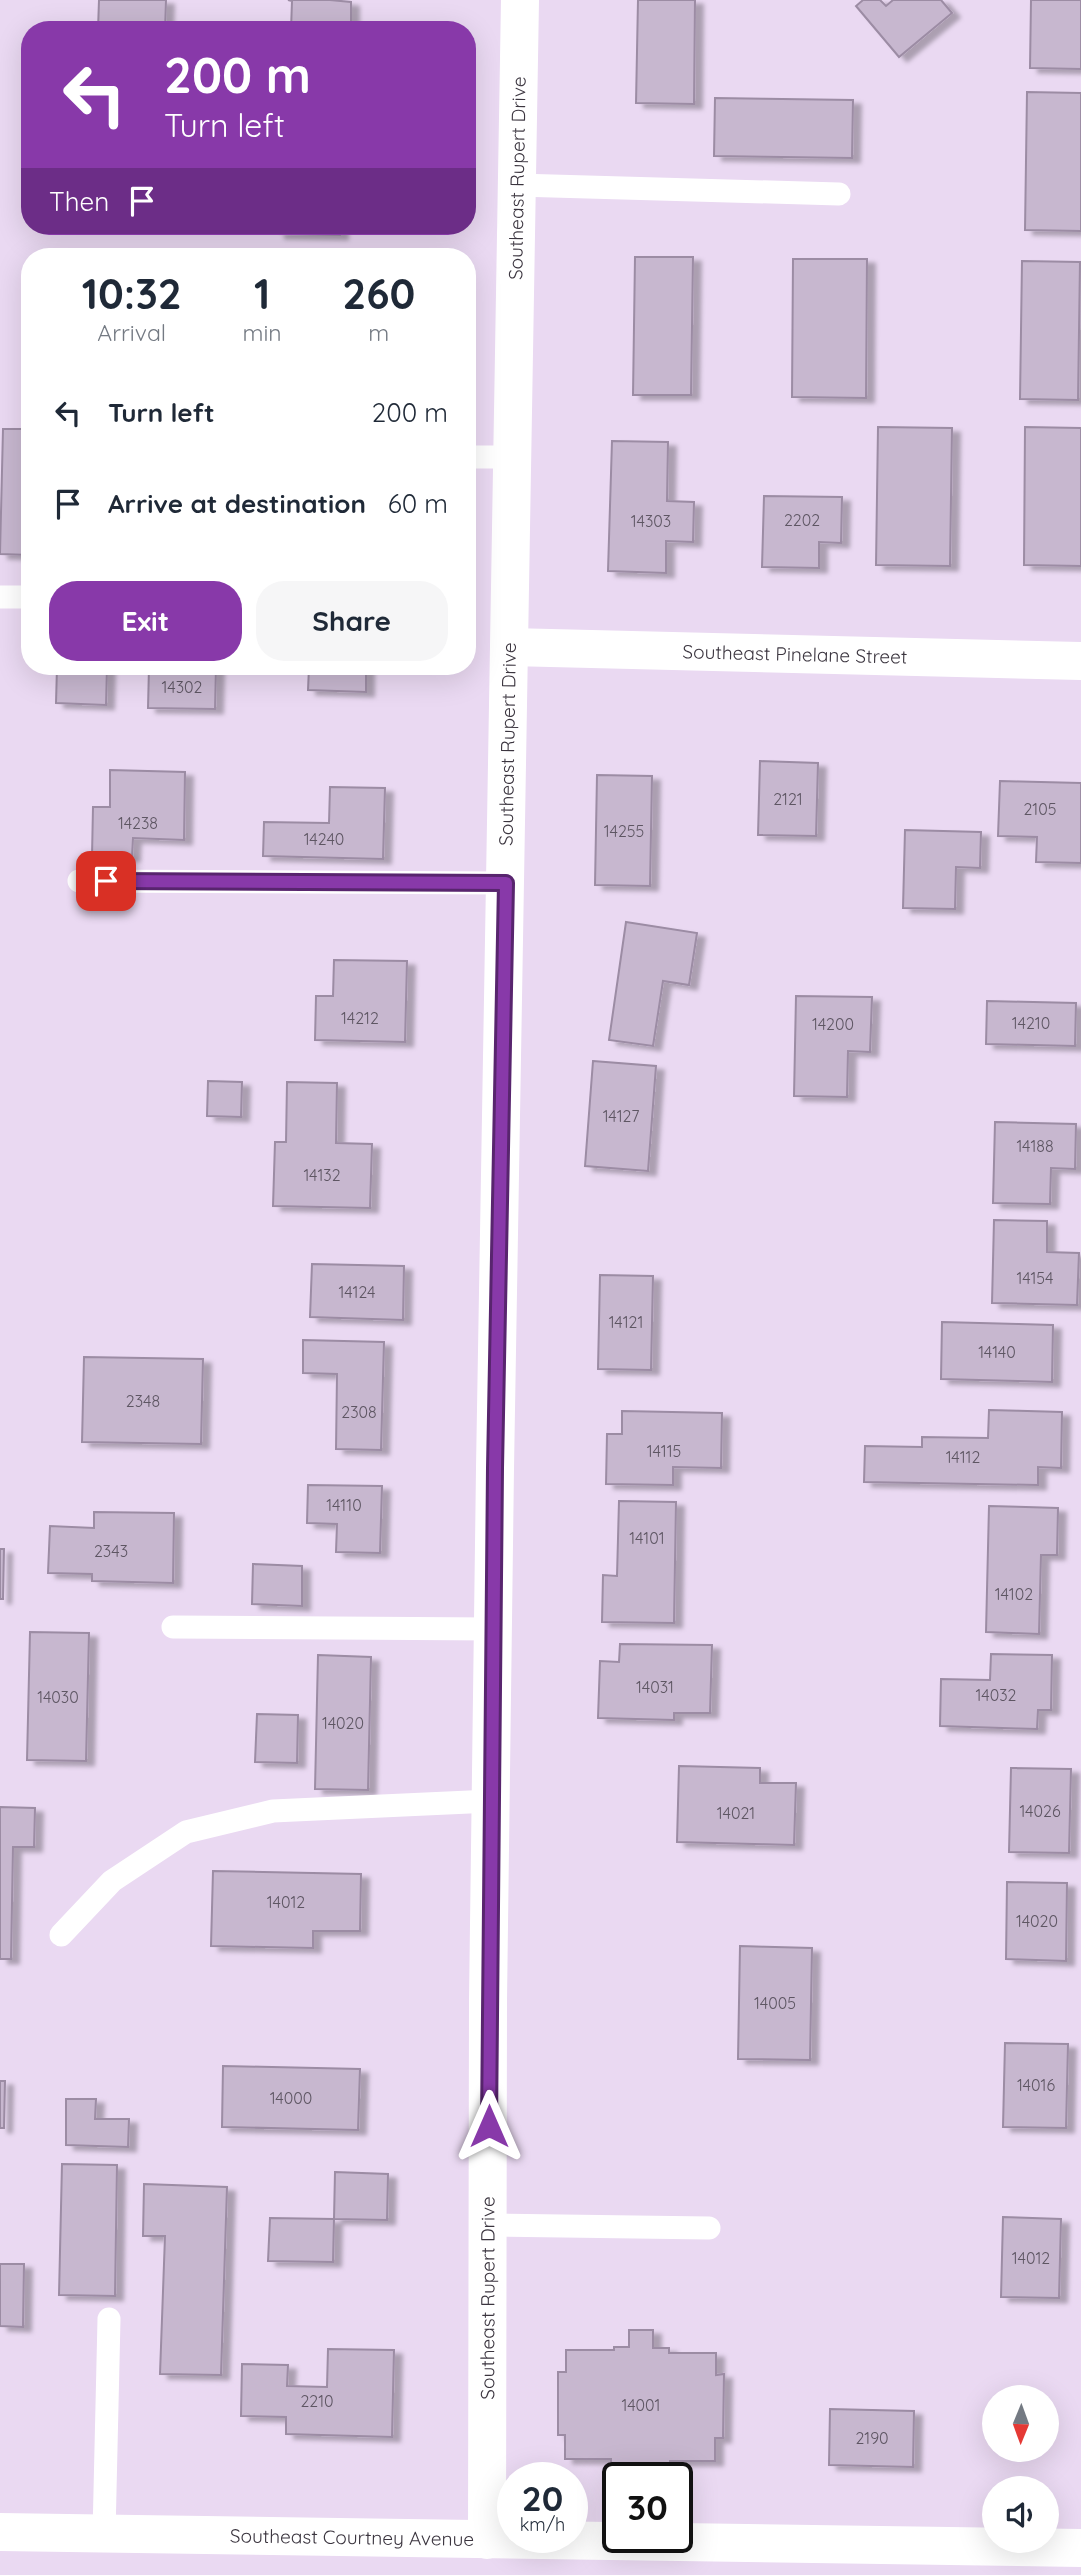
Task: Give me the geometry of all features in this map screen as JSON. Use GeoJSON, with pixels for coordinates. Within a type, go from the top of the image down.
{"type":"FeatureCollection","features":[{"type":"Feature","properties":{"kind":"street","name":"Southeast Rupert Drive"},"geometry":{"type":"LineString","coordinates":[[487,2540],[493,1629],[520,0]]}},
{"type":"Feature","properties":{"kind":"street","name":"Southeast Pinelane Street"},"geometry":{"type":"LineString","coordinates":[[510,647],[1081,661]]}},
{"type":"Feature","properties":{"kind":"street","name":"Southeast Courtney Avenue"},"geometry":{"type":"LineString","coordinates":[[0,2532],[1081,2548]]}},
{"type":"Feature","properties":{"kind":"lane"},"geometry":{"type":"LineString","coordinates":[[517,185],[838,194]]}},
{"type":"Feature","properties":{"kind":"lane"},"geometry":{"type":"LineString","coordinates":[[476,457],[513,457]]}},
{"type":"Feature","properties":{"kind":"lane"},"geometry":{"type":"LineString","coordinates":[[0,597],[21,597]]}},
{"type":"Feature","properties":{"kind":"lane"},"geometry":{"type":"LineString","coordinates":[[79,881],[506,883]]}},
{"type":"Feature","properties":{"kind":"lane"},"geometry":{"type":"LineString","coordinates":[[173,1627],[493,1629]]}},
{"type":"Feature","properties":{"kind":"lane"},"geometry":{"type":"LineString","coordinates":[[61,1935],[112,1881],[187,1832],[273,1811],[491,1801]]}},
{"type":"Feature","properties":{"kind":"lane"},"geometry":{"type":"LineString","coordinates":[[490,2225],[709,2228]]}},
{"type":"Feature","properties":{"kind":"lane"},"geometry":{"type":"LineString","coordinates":[[104,2534],[109,2319]]}},
{"type":"Feature","properties":{"kind":"building"},"geometry":{"type":"Polygon","coordinates":[[[99,0],[166,0],[165,21],[98,21],[99,0]]]}},
{"type":"Feature","properties":{"kind":"building"},"geometry":{"type":"Polygon","coordinates":[[[288,0],[351,2],[351,21],[291,21],[292,1],[288,0]]]}},
{"type":"Feature","properties":{"kind":"building"},"geometry":{"type":"Polygon","coordinates":[[[638,0],[695,0],[694,104],[636,103],[638,0]]]}},
{"type":"Feature","properties":{"kind":"building"},"geometry":{"type":"Polygon","coordinates":[[[863,0],[880,0],[886,6],[893,0],[941,0],[952,13],[899,57],[856,6],[863,0]]]}},
{"type":"Feature","properties":{"kind":"building"},"geometry":{"type":"Polygon","coordinates":[[[1031,0],[1081,0],[1081,69],[1030,68],[1031,0]]]}},
{"type":"Feature","properties":{"kind":"building"},"geometry":{"type":"Polygon","coordinates":[[[1027,92],[1081,93],[1081,231],[1025,230],[1027,92]]]}},
{"type":"Feature","properties":{"kind":"building"},"geometry":{"type":"Polygon","coordinates":[[[715,98],[853,100],[852,158],[714,156],[715,98]]]}},
{"type":"Feature","properties":{"kind":"building"},"geometry":{"type":"Polygon","coordinates":[[[635,257],[693,257],[691,395],[633,395],[635,257]]]}},
{"type":"Feature","properties":{"kind":"building"},"geometry":{"type":"Polygon","coordinates":[[[793,259],[867,259],[866,398],[792,397],[793,259]]]}},
{"type":"Feature","properties":{"kind":"building"},"geometry":{"type":"Polygon","coordinates":[[[1022,261],[1080,262],[1078,400],[1020,399],[1022,261]]]}},
{"type":"Feature","properties":{"kind":"building"},"geometry":{"type":"Polygon","coordinates":[[[878,427],[952,428],[950,566],[876,565],[878,427]]]}},
{"type":"Feature","properties":{"kind":"building"},"geometry":{"type":"Polygon","coordinates":[[[1025,427],[1081,428],[1081,566],[1024,565],[1025,427]]]}},
{"type":"Feature","properties":{"kind":"building"},"geometry":{"type":"Polygon","coordinates":[[[3,429],[21,429],[21,555],[0,554],[3,429]]]}},
{"type":"Feature","properties":{"kind":"building"},"geometry":{"type":"Polygon","coordinates":[[[612,441],[668,442],[667,501],[694,502],[693,542],[666,541],[666,573],[608,571],[612,441]]]}},
{"type":"Feature","properties":{"kind":"building"},"geometry":{"type":"Polygon","coordinates":[[[764,496],[842,497],[841,543],[819,542],[819,568],[762,567],[764,496]]]}},
{"type":"Feature","properties":{"kind":"building"},"geometry":{"type":"Polygon","coordinates":[[[57,675],[107,675],[106,705],[56,703],[57,675]]]}},
{"type":"Feature","properties":{"kind":"building"},"geometry":{"type":"Polygon","coordinates":[[[149,675],[216,675],[215,709],[148,708],[149,675]]]}},
{"type":"Feature","properties":{"kind":"building"},"geometry":{"type":"Polygon","coordinates":[[[309,675],[366,675],[366,692],[308,690],[309,675]]]}},
{"type":"Feature","properties":{"kind":"building"},"geometry":{"type":"Polygon","coordinates":[[[760,761],[818,763],[816,836],[758,835],[760,761]]]}},
{"type":"Feature","properties":{"kind":"building"},"geometry":{"type":"Polygon","coordinates":[[[110,770],[185,772],[184,840],[133,838],[132,857],[92,856],[93,807],[110,807],[110,770]]]}},
{"type":"Feature","properties":{"kind":"building"},"geometry":{"type":"Polygon","coordinates":[[[597,775],[652,776],[650,886],[595,885],[597,775]]]}},
{"type":"Feature","properties":{"kind":"building"},"geometry":{"type":"Polygon","coordinates":[[[1000,781],[1081,783],[1081,863],[1036,862],[1037,837],[998,836],[1000,781]]]}},
{"type":"Feature","properties":{"kind":"building"},"geometry":{"type":"Polygon","coordinates":[[[330,787],[385,788],[383,859],[263,856],[264,822],[329,823],[330,787]]]}},
{"type":"Feature","properties":{"kind":"building"},"geometry":{"type":"Polygon","coordinates":[[[905,830],[981,832],[980,868],[956,867],[955,909],[903,908],[905,830]]]}},
{"type":"Feature","properties":{"kind":"building"},"geometry":{"type":"Polygon","coordinates":[[[626,922],[697,933],[689,985],[663,981],[653,1046],[609,1040],[626,922]]]}},
{"type":"Feature","properties":{"kind":"building"},"geometry":{"type":"Polygon","coordinates":[[[334,960],[407,961],[405,1042],[315,1040],[316,996],[333,996],[334,960]]]}},
{"type":"Feature","properties":{"kind":"building"},"geometry":{"type":"Polygon","coordinates":[[[796,996],[872,997],[870,1052],[848,1051],[847,1097],[794,1096],[796,996]]]}},
{"type":"Feature","properties":{"kind":"building"},"geometry":{"type":"Polygon","coordinates":[[[987,1001],[1076,1003],[1075,1046],[986,1044],[987,1001]]]}},
{"type":"Feature","properties":{"kind":"building"},"geometry":{"type":"Polygon","coordinates":[[[593,1061],[656,1066],[648,1171],[585,1166],[593,1061]]]}},
{"type":"Feature","properties":{"kind":"building"},"geometry":{"type":"Polygon","coordinates":[[[208,1081],[242,1082],[241,1117],[207,1116],[208,1081]]]}},
{"type":"Feature","properties":{"kind":"building"},"geometry":{"type":"Polygon","coordinates":[[[287,1082],[337,1083],[336,1143],[372,1144],[370,1208],[273,1206],[275,1142],[286,1142],[287,1082]]]}},
{"type":"Feature","properties":{"kind":"building"},"geometry":{"type":"Polygon","coordinates":[[[995,1122],[1076,1124],[1075,1169],[1051,1168],[1050,1204],[993,1203],[995,1122]]]}},
{"type":"Feature","properties":{"kind":"building"},"geometry":{"type":"Polygon","coordinates":[[[994,1220],[1047,1221],[1047,1252],[1079,1253],[1077,1305],[992,1303],[994,1220]]]}},
{"type":"Feature","properties":{"kind":"building"},"geometry":{"type":"Polygon","coordinates":[[[312,1264],[404,1266],[403,1320],[310,1317],[312,1264]]]}},
{"type":"Feature","properties":{"kind":"building"},"geometry":{"type":"Polygon","coordinates":[[[600,1275],[653,1276],[651,1370],[598,1369],[600,1275]]]}},
{"type":"Feature","properties":{"kind":"building"},"geometry":{"type":"Polygon","coordinates":[[[942,1322],[1053,1325],[1052,1382],[941,1379],[942,1322]]]}},
{"type":"Feature","properties":{"kind":"building"},"geometry":{"type":"Polygon","coordinates":[[[303,1340],[384,1342],[381,1450],[336,1449],[337,1374],[303,1373],[303,1340]]]}},
{"type":"Feature","properties":{"kind":"building"},"geometry":{"type":"Polygon","coordinates":[[[84,1357],[203,1359],[201,1444],[82,1442],[84,1357]]]}},
{"type":"Feature","properties":{"kind":"building"},"geometry":{"type":"Polygon","coordinates":[[[989,1410],[1062,1412],[1061,1468],[1038,1467],[1038,1485],[864,1482],[865,1446],[922,1447],[922,1437],[988,1438],[989,1410]]]}},
{"type":"Feature","properties":{"kind":"building"},"geometry":{"type":"Polygon","coordinates":[[[622,1411],[722,1413],[721,1468],[673,1467],[673,1485],[606,1484],[607,1434],[622,1434],[622,1411]]]}},
{"type":"Feature","properties":{"kind":"building"},"geometry":{"type":"Polygon","coordinates":[[[308,1485],[382,1486],[380,1553],[336,1552],[337,1524],[307,1523],[308,1485]]]}},
{"type":"Feature","properties":{"kind":"building"},"geometry":{"type":"Polygon","coordinates":[[[619,1501],[676,1502],[674,1623],[602,1622],[603,1575],[617,1576],[619,1501]]]}},
{"type":"Feature","properties":{"kind":"building"},"geometry":{"type":"Polygon","coordinates":[[[989,1506],[1058,1508],[1057,1555],[1041,1555],[1039,1634],[986,1632],[989,1506]]]}},
{"type":"Feature","properties":{"kind":"building"},"geometry":{"type":"Polygon","coordinates":[[[94,1512],[174,1513],[173,1583],[92,1581],[92,1574],[48,1573],[50,1526],[94,1528],[94,1512]]]}},
{"type":"Feature","properties":{"kind":"building"},"geometry":{"type":"Polygon","coordinates":[[[0,1549],[4,1549],[3,1599],[0,1599],[0,1549]]]}},
{"type":"Feature","properties":{"kind":"building"},"geometry":{"type":"Polygon","coordinates":[[[253,1564],[302,1566],[302,1606],[252,1604],[253,1564]]]}},
{"type":"Feature","properties":{"kind":"building"},"geometry":{"type":"Polygon","coordinates":[[[30,1632],[89,1633],[86,1761],[27,1760],[30,1632]]]}},
{"type":"Feature","properties":{"kind":"building"},"geometry":{"type":"Polygon","coordinates":[[[620,1644],[712,1645],[710,1713],[674,1713],[674,1720],[598,1718],[600,1661],[619,1662],[620,1644]]]}},
{"type":"Feature","properties":{"kind":"building"},"geometry":{"type":"Polygon","coordinates":[[[991,1654],[1052,1655],[1051,1710],[1038,1710],[1037,1729],[940,1726],[941,1679],[990,1680],[991,1654]]]}},
{"type":"Feature","properties":{"kind":"building"},"geometry":{"type":"Polygon","coordinates":[[[318,1655],[371,1657],[368,1790],[315,1789],[318,1655]]]}},
{"type":"Feature","properties":{"kind":"building"},"geometry":{"type":"Polygon","coordinates":[[[257,1714],[298,1715],[297,1763],[255,1762],[257,1714]]]}},
{"type":"Feature","properties":{"kind":"building"},"geometry":{"type":"Polygon","coordinates":[[[679,1766],[760,1768],[760,1783],[796,1783],[794,1845],[677,1842],[679,1766]]]}},
{"type":"Feature","properties":{"kind":"building"},"geometry":{"type":"Polygon","coordinates":[[[1011,1768],[1071,1769],[1069,1853],[1009,1852],[1011,1768]]]}},
{"type":"Feature","properties":{"kind":"building"},"geometry":{"type":"Polygon","coordinates":[[[0,1807],[35,1808],[34,1847],[13,1847],[11,1959],[0,1959],[0,1807]]]}},
{"type":"Feature","properties":{"kind":"building"},"geometry":{"type":"Polygon","coordinates":[[[213,1871],[361,1874],[360,1931],[313,1931],[313,1948],[211,1946],[213,1871]]]}},
{"type":"Feature","properties":{"kind":"building"},"geometry":{"type":"Polygon","coordinates":[[[1007,1882],[1067,1883],[1066,1961],[1006,1959],[1007,1882]]]}},
{"type":"Feature","properties":{"kind":"building"},"geometry":{"type":"Polygon","coordinates":[[[740,1946],[812,1948],[810,2060],[738,2059],[740,1946]]]}},
{"type":"Feature","properties":{"kind":"building"},"geometry":{"type":"Polygon","coordinates":[[[1005,2043],[1068,2044],[1066,2128],[1003,2127],[1005,2043]]]}},
{"type":"Feature","properties":{"kind":"building"},"geometry":{"type":"Polygon","coordinates":[[[223,2066],[360,2069],[358,2130],[222,2127],[223,2066]]]}},
{"type":"Feature","properties":{"kind":"building"},"geometry":{"type":"Polygon","coordinates":[[[0,2081],[5,2081],[4,2128],[0,2128],[0,2081]]]}},
{"type":"Feature","properties":{"kind":"building"},"geometry":{"type":"Polygon","coordinates":[[[66,2099],[96,2099],[95,2119],[129,2119],[128,2147],[66,2145],[66,2099]]]}},
{"type":"Feature","properties":{"kind":"building"},"geometry":{"type":"Polygon","coordinates":[[[62,2164],[117,2165],[115,2296],[59,2295],[62,2164]]]}},
{"type":"Feature","properties":{"kind":"building"},"geometry":{"type":"Polygon","coordinates":[[[335,2172],[388,2174],[387,2220],[334,2219],[335,2172]]]}},
{"type":"Feature","properties":{"kind":"building"},"geometry":{"type":"Polygon","coordinates":[[[144,2184],[227,2187],[221,2375],[160,2374],[165,2236],[143,2236],[144,2184]]]}},
{"type":"Feature","properties":{"kind":"building"},"geometry":{"type":"Polygon","coordinates":[[[1003,2217],[1061,2219],[1059,2298],[1001,2297],[1003,2217]]]}},
{"type":"Feature","properties":{"kind":"building"},"geometry":{"type":"Polygon","coordinates":[[[270,2218],[334,2219],[333,2262],[268,2261],[270,2218]]]}},
{"type":"Feature","properties":{"kind":"building"},"geometry":{"type":"Polygon","coordinates":[[[0,2264],[24,2264],[23,2327],[0,2326],[0,2264]]]}},
{"type":"Feature","properties":{"kind":"building"},"geometry":{"type":"Polygon","coordinates":[[[629,2330],[653,2330],[653,2348],[669,2348],[669,2353],[716,2353],[716,2375],[724,2374],[723,2438],[715,2438],[715,2461],[611,2462],[611,2459],[565,2459],[565,2435],[558,2435],[558,2372],[566,2372],[566,2350],[614,2350],[614,2347],[629,2347],[629,2330]]]}},
{"type":"Feature","properties":{"kind":"building"},"geometry":{"type":"Polygon","coordinates":[[[328,2349],[394,2350],[392,2437],[286,2434],[286,2417],[241,2416],[242,2364],[288,2365],[287,2386],[327,2387],[328,2349]]]}},
{"type":"Feature","properties":{"kind":"building"},"geometry":{"type":"Polygon","coordinates":[[[830,2409],[914,2411],[913,2467],[829,2465],[830,2409]]]}},
{"type":"Feature","properties":{"kind":"route"},"geometry":{"type":"LineString","coordinates":[[106,881],[506,883],[495,1468],[488,2001],[489,2126]]}}]}
